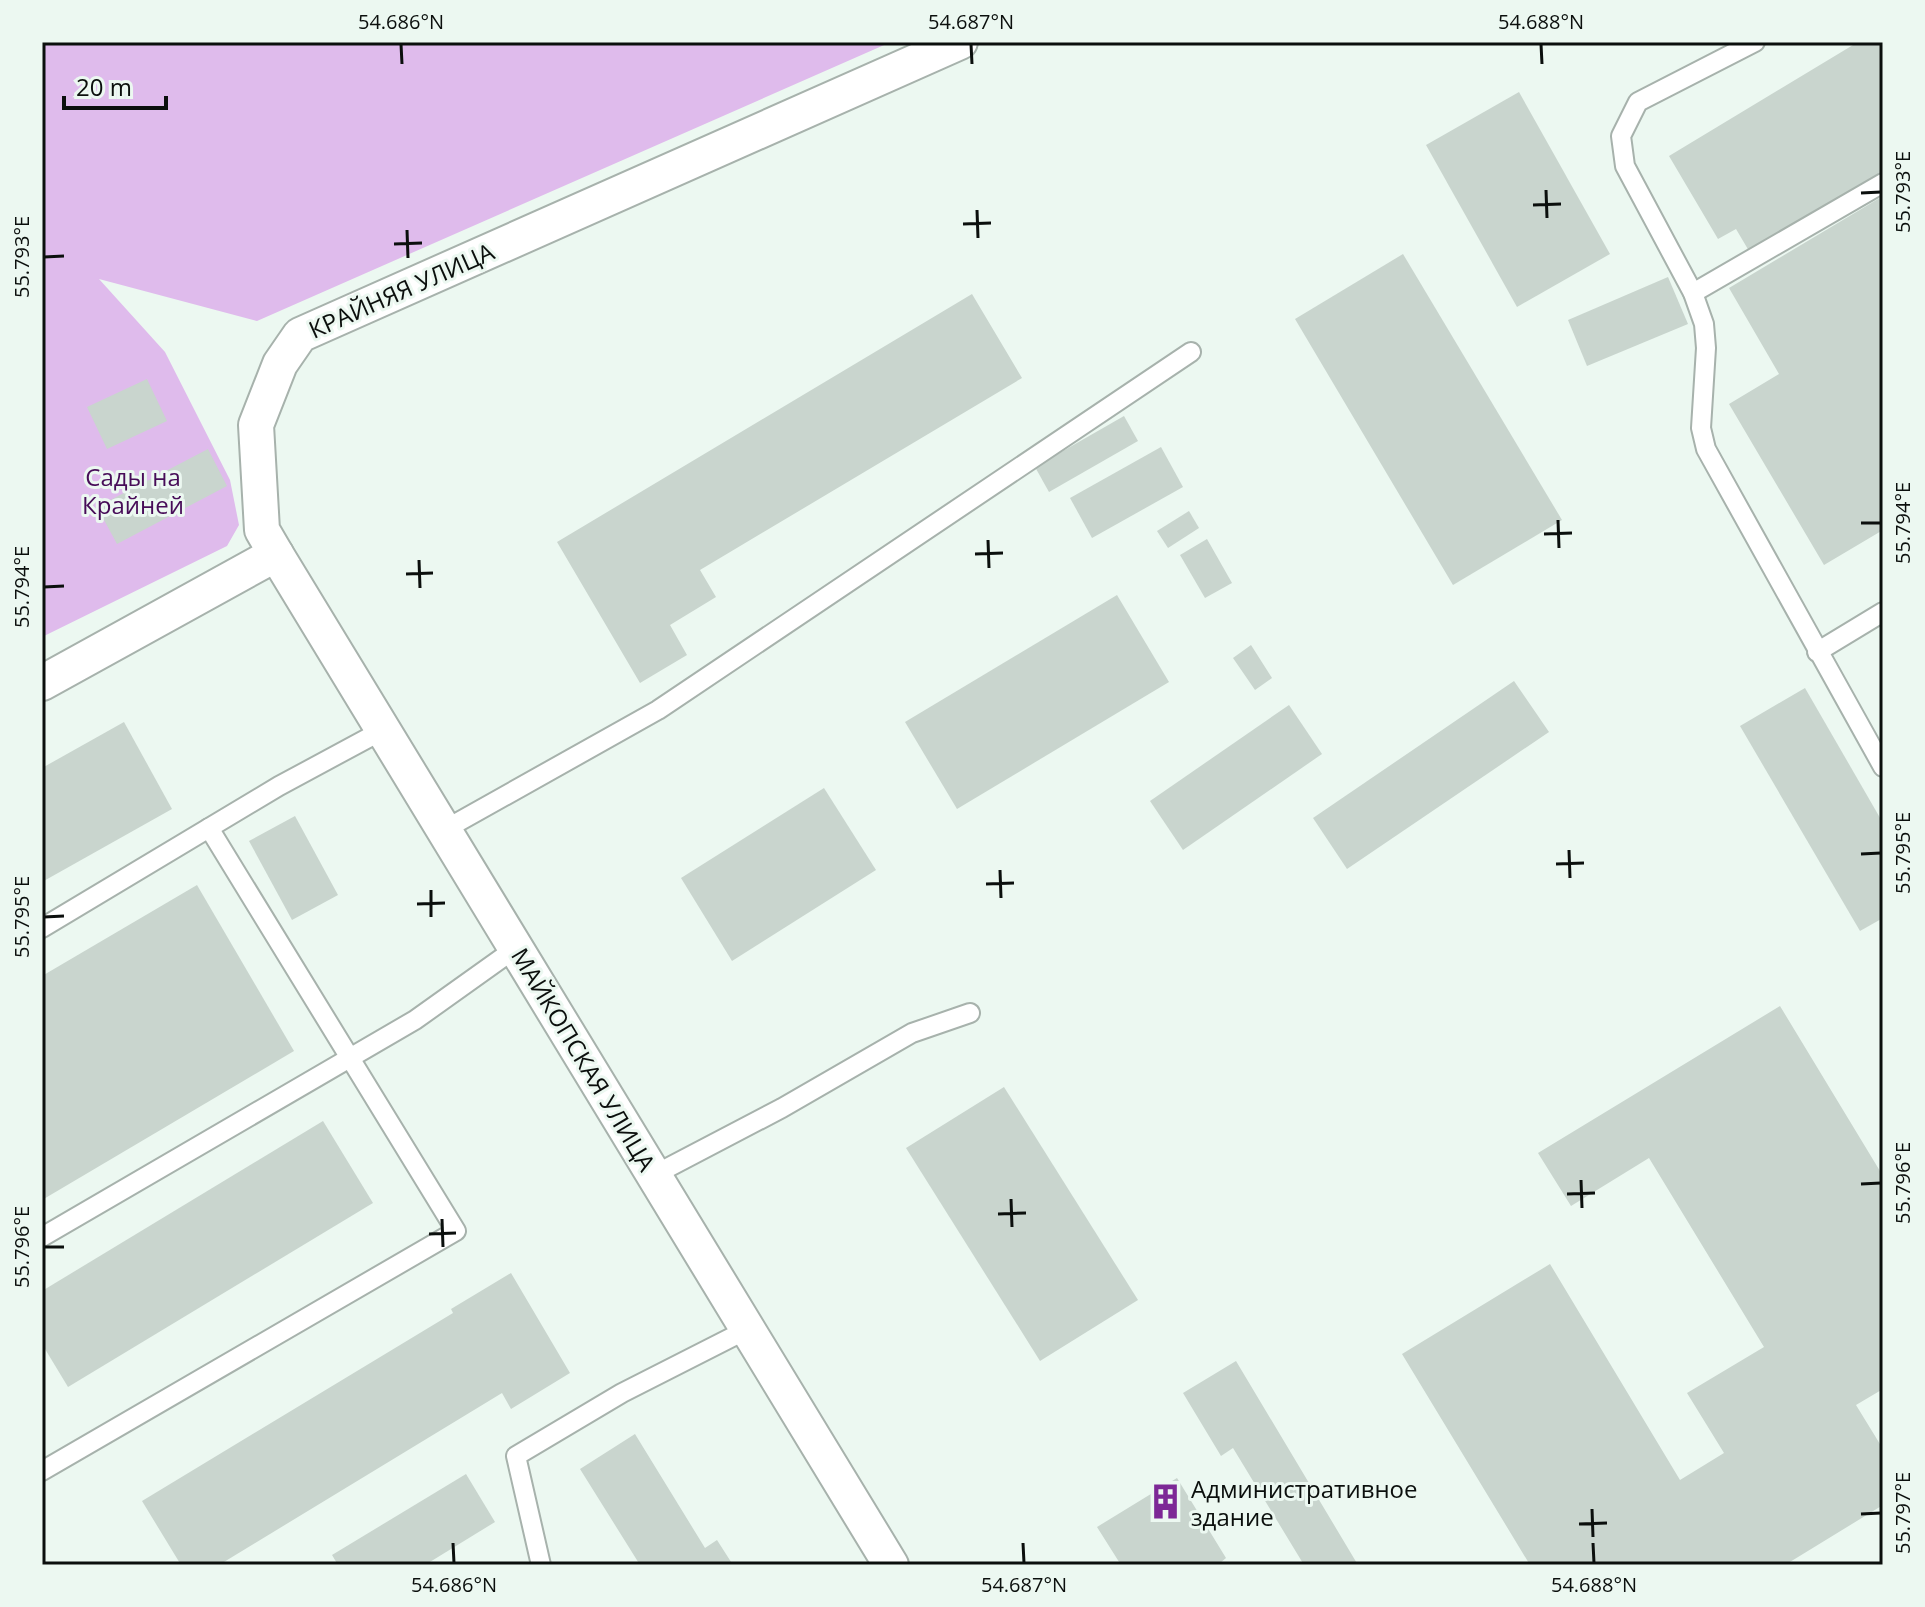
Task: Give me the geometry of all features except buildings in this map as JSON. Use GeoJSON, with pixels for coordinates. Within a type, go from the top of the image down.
{"type":"FeatureCollection","features":[{"type":"Feature","properties":{"kind":"street","name":"КРАЙНЯЯ УЛИЦА"},"geometry":{"type":"LineString","coordinates":[[276,554],[262,530],[256,425],[280,364],[300,335],[960,42]]}},
{"type":"Feature","properties":{"kind":"street"},"geometry":{"type":"LineString","coordinates":[[42,683],[276,554]]}},
{"type":"Feature","properties":{"kind":"street","name":"МАЙКОПСКАЯ УЛИЦА"},"geometry":{"type":"LineString","coordinates":[[276,554],[891,1565]]}},
{"type":"Feature","properties":{"kind":"lane"},"geometry":{"type":"LineString","coordinates":[[1755,42],[1638,102],[1621,136],[1625,166],[1693,293],[1704,324],[1701,428],[1706,449],[1883,767]]}},
{"type":"Feature","properties":{"kind":"lane"},"geometry":{"type":"LineString","coordinates":[[1693,293],[1883,183]]}},
{"type":"Feature","properties":{"kind":"lane"},"geometry":{"type":"LineString","coordinates":[[444,830],[658,710],[1191,352]]}},
{"type":"Feature","properties":{"kind":"lane"},"geometry":{"type":"LineString","coordinates":[[1817,652],[1883,612]]}},
{"type":"Feature","properties":{"kind":"lane"},"geometry":{"type":"LineString","coordinates":[[42,928],[279,786],[383,730]]}},
{"type":"Feature","properties":{"kind":"lane"},"geometry":{"type":"LineString","coordinates":[[42,1471],[456,1231],[209,828]]}},
{"type":"Feature","properties":{"kind":"lane"},"geometry":{"type":"LineString","coordinates":[[42,1237],[415,1020],[516,948]]}},
{"type":"Feature","properties":{"kind":"lane"},"geometry":{"type":"LineString","coordinates":[[654,1175],[782,1108],[912,1033],[970,1013]]}},
{"type":"Feature","properties":{"kind":"lane"},"geometry":{"type":"LineString","coordinates":[[541,1565],[516,1456],[622,1393],[748,1329]]}},
{"type":"Feature","properties":{"kind":"green space","name":"Сады на Крайней"},"geometry":{"type":"Polygon","coordinates":[[[42,42],[891,42],[257,321],[99,279],[165,352],[230,480],[239,525],[227,546],[42,637],[42,42]]]}},
{"type":"Feature","properties":{"kind":"place","name":"Административное здание"},"geometry":{"type":"Point","coordinates":[1165,1502]}}]}
